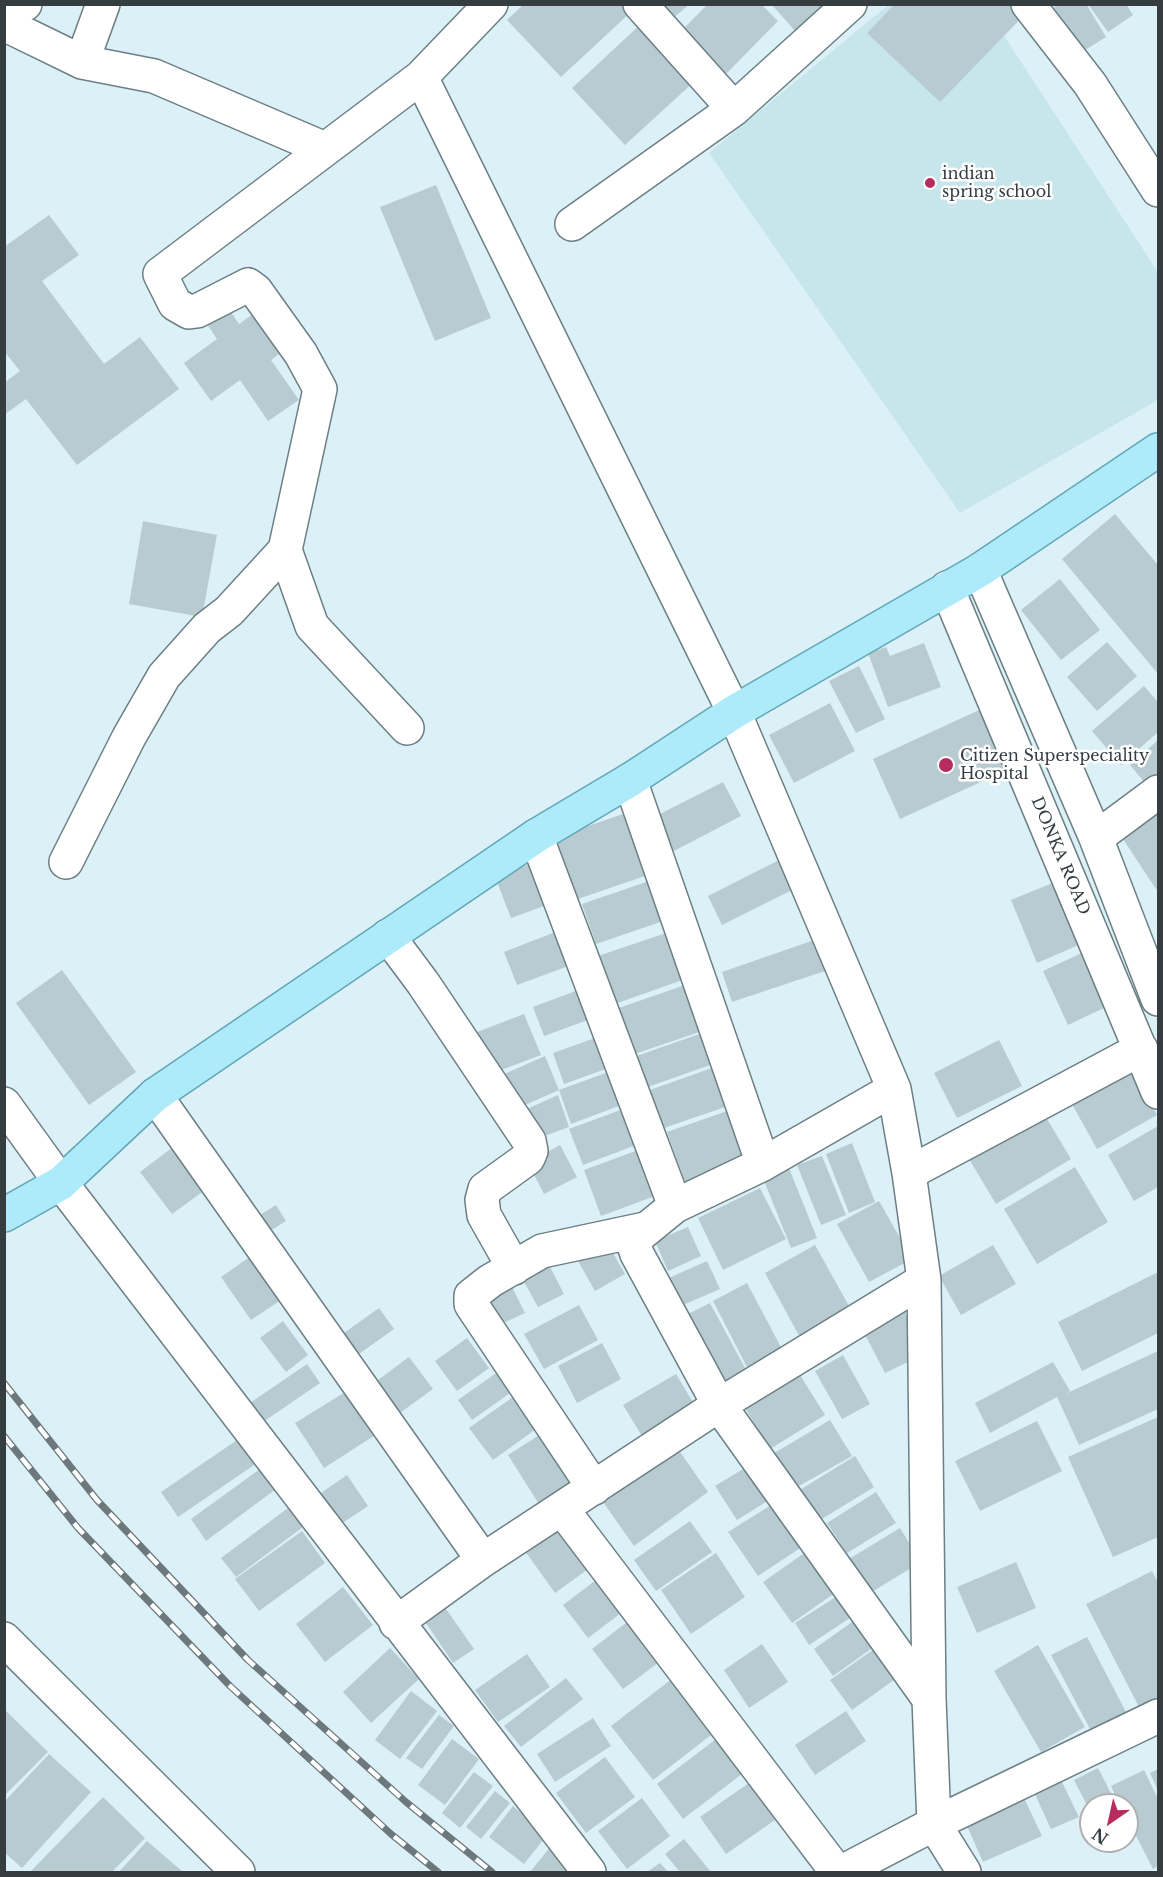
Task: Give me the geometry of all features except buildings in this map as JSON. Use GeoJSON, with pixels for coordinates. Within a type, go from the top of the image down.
{"type":"FeatureCollection","features":[{"type":"Feature","properties":{"kind":"main road"},"geometry":{"type":"LineString","coordinates":[[4,1215],[61,1183],[155,1095],[536,836],[630,780],[734,712],[980,570],[1158,450]]}},
{"type":"Feature","properties":{"kind":"street"},"geometry":{"type":"LineString","coordinates":[[4,13],[25,4]]}},
{"type":"Feature","properties":{"kind":"street"},"geometry":{"type":"LineString","coordinates":[[82,62],[103,4]]}},
{"type":"Feature","properties":{"kind":"street"},"geometry":{"type":"LineString","coordinates":[[66,862],[129,737],[164,676],[207,627],[229,611],[285,550],[321,388],[301,354],[256,291],[248,285],[197,311],[189,312],[175,304],[160,274],[421,77],[491,4]]}},
{"type":"Feature","properties":{"kind":"street"},"geometry":{"type":"LineString","coordinates":[[640,4],[734,108]]}},
{"type":"Feature","properties":{"kind":"street"},"geometry":{"type":"LineString","coordinates":[[572,224],[734,108],[850,4]]}},
{"type":"Feature","properties":{"kind":"street"},"geometry":{"type":"LineString","coordinates":[[1028,4],[1090,84],[1158,190]]}},
{"type":"Feature","properties":{"kind":"street"},"geometry":{"type":"LineString","coordinates":[[4,24],[82,62],[154,76],[325,149]]}},
{"type":"Feature","properties":{"kind":"street"},"geometry":{"type":"LineString","coordinates":[[421,77],[734,712],[894,1089],[924,1280],[929,1699],[934,1824],[964,1872]]}},
{"type":"Feature","properties":{"kind":"street"},"geometry":{"type":"LineString","coordinates":[[285,550],[312,626],[407,728]]}},
{"type":"Feature","properties":{"kind":"street"},"geometry":{"type":"LineString","coordinates":[[980,570],[1096,838],[1158,999]]}},
{"type":"Feature","properties":{"kind":"street","name":"DONKA ROAD"},"geometry":{"type":"LineString","coordinates":[[947,588],[1158,1092]]}},
{"type":"Feature","properties":{"kind":"street"},"geometry":{"type":"LineString","coordinates":[[630,780],[763,1164]]}},
{"type":"Feature","properties":{"kind":"street"},"geometry":{"type":"LineString","coordinates":[[1096,838],[1158,792]]}},
{"type":"Feature","properties":{"kind":"street"},"geometry":{"type":"LineString","coordinates":[[536,836],[675,1206]]}},
{"type":"Feature","properties":{"kind":"street"},"geometry":{"type":"LineString","coordinates":[[388,936],[423,983],[529,1141],[531,1151],[528,1158],[485,1189],[482,1200],[484,1215],[514,1268]]}},
{"type":"Feature","properties":{"kind":"street"},"geometry":{"type":"LineString","coordinates":[[909,1173],[1141,1049]]}},
{"type":"Feature","properties":{"kind":"street"},"geometry":{"type":"LineString","coordinates":[[894,1089],[763,1164],[675,1206],[645,1229],[637,1237],[634,1245],[719,1405],[929,1699]]}},
{"type":"Feature","properties":{"kind":"street"},"geometry":{"type":"LineString","coordinates":[[155,1095],[483,1560]]}},
{"type":"Feature","properties":{"kind":"street"},"geometry":{"type":"LineString","coordinates":[[4,1104],[61,1183],[396,1623],[589,1872]]}},
{"type":"Feature","properties":{"kind":"street"},"geometry":{"type":"LineString","coordinates":[[594,1488],[471,1304],[471,1296],[476,1290],[542,1251],[645,1229]]}},
{"type":"Feature","properties":{"kind":"street"},"geometry":{"type":"LineString","coordinates":[[396,1623],[483,1560],[719,1405],[924,1280]]}},
{"type":"Feature","properties":{"kind":"street"},"geometry":{"type":"LineString","coordinates":[[562,1509],[837,1872]]}},
{"type":"Feature","properties":{"kind":"street"},"geometry":{"type":"LineString","coordinates":[[4,1639],[238,1872]]}},
{"type":"Feature","properties":{"kind":"street"},"geometry":{"type":"LineString","coordinates":[[842,1872],[934,1824],[1158,1716]]}},
{"type":"Feature","properties":{"kind":"shaded area"},"geometry":{"type":"Polygon","coordinates":[[[888,5],[984,5],[1158,272],[1158,400],[960,513],[709,153],[888,5]]]}},
{"type":"Feature","properties":{"kind":"railway"},"geometry":{"type":"LineString","coordinates":[[4,1383],[97,1500],[248,1660],[406,1802],[492,1872]]}},
{"type":"Feature","properties":{"kind":"railway"},"geometry":{"type":"LineString","coordinates":[[4,1436],[78,1528],[230,1686],[391,1834],[438,1872]]}},
{"type":"Feature","properties":{"kind":"place","name":"indian spring school"},"geometry":{"type":"Point","coordinates":[930,183]}},
{"type":"Feature","properties":{"kind":"place","name":"Citizen Superspeciality Hospital"},"geometry":{"type":"Point","coordinates":[946,765]}}]}
